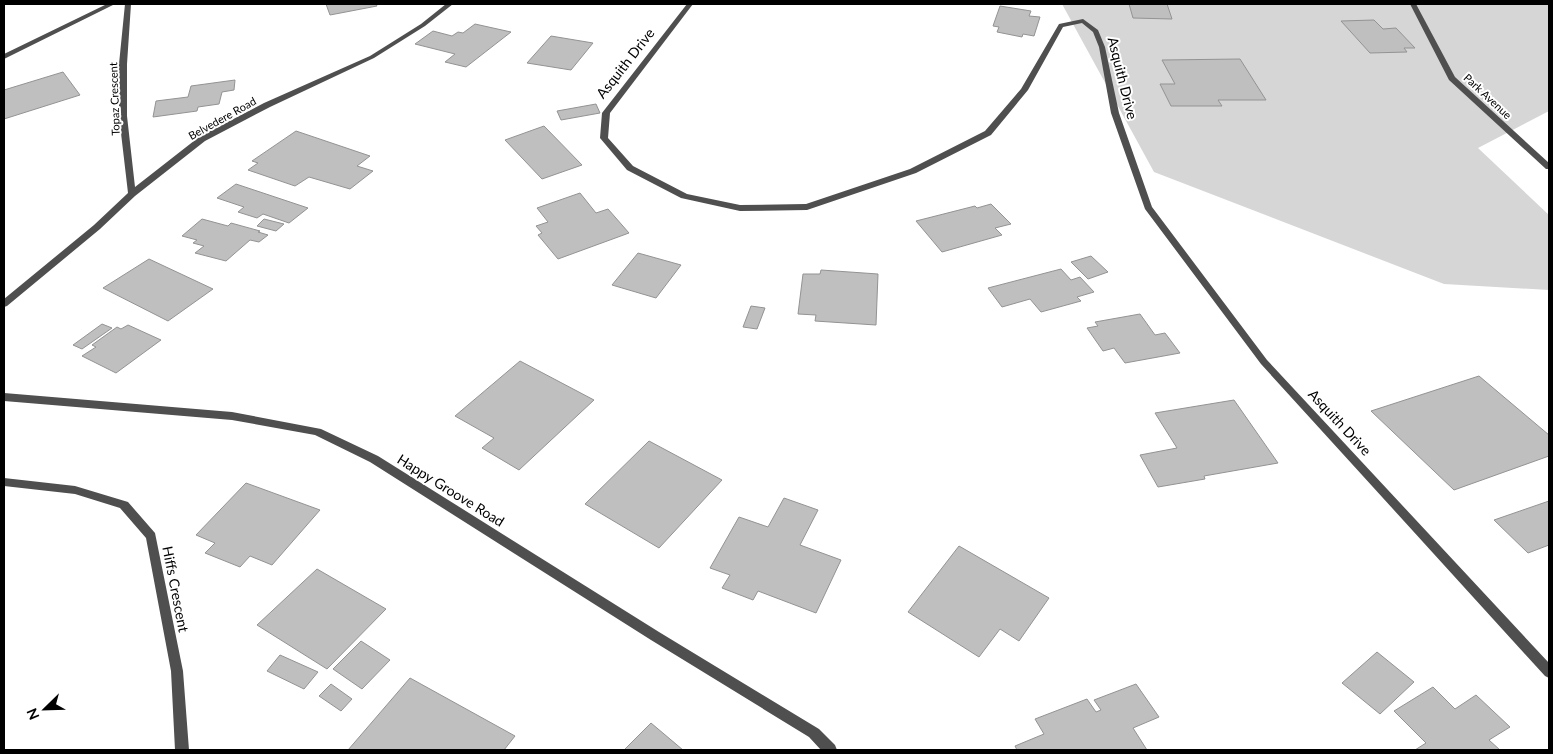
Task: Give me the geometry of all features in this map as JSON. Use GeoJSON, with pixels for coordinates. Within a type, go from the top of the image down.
{"type":"FeatureCollection","features":[{"type":"Feature","properties":{"kind":"street"},"geometry":{"type":"LineString","coordinates":[[4,57],[112,4]]}},
{"type":"Feature","properties":{"kind":"street","name":"Topaz Crescent"},"geometry":{"type":"LineString","coordinates":[[128,4],[123,64],[124,116],[132,194]]}},
{"type":"Feature","properties":{"kind":"street","name":"Belvedere Road"},"geometry":{"type":"LineString","coordinates":[[4,304],[97,227],[132,194],[202,139],[267,105],[372,57],[423,25],[450,4]]}},
{"type":"Feature","properties":{"kind":"street","name":"Asquith Drive"},"geometry":{"type":"LineString","coordinates":[[690,4],[606,113],[604,138],[630,168],[684,196],[740,208],[807,207],[913,171],[988,133],[1024,90],[1061,25],[1083,21],[1096,32],[1102,47],[1116,113],[1148,207],[1264,362],[1549,672]]}},
{"type":"Feature","properties":{"kind":"street","name":"Park Avenue"},"geometry":{"type":"LineString","coordinates":[[1413,4],[1452,78],[1549,167]]}},
{"type":"Feature","properties":{"kind":"street","name":"Happy Groove Road"},"geometry":{"type":"LineString","coordinates":[[4,398],[232,416],[316,432],[374,459],[647,631],[814,733],[830,750]]}},
{"type":"Feature","properties":{"kind":"street","name":"Hiffs Crescent"},"geometry":{"type":"LineString","coordinates":[[4,482],[75,490],[124,505],[151,536],[177,671],[182,750]]}},
{"type":"Feature","properties":{"kind":"shaded area"},"geometry":{"type":"Polygon","coordinates":[[[1062,4],[1549,4],[1549,111],[1478,148],[1549,215],[1549,290],[1444,284],[1154,172],[1062,4]]]}},
{"type":"Feature","properties":{"kind":"building"},"geometry":{"type":"Polygon","coordinates":[[[326,4],[376,4],[377,6],[330,15],[326,4]]]}},
{"type":"Feature","properties":{"kind":"building"},"geometry":{"type":"Polygon","coordinates":[[[1129,4],[1167,4],[1172,19],[1133,18],[1129,4]]]}},
{"type":"Feature","properties":{"kind":"building"},"geometry":{"type":"Polygon","coordinates":[[[1000,6],[1031,11],[1029,16],[1040,17],[1034,36],[1023,34],[1022,37],[997,32],[999,27],[993,26],[1000,6]]]}},
{"type":"Feature","properties":{"kind":"building"},"geometry":{"type":"Polygon","coordinates":[[[1374,20],[1383,29],[1396,28],[1415,48],[1404,48],[1407,52],[1370,53],[1341,21],[1374,20]]]}},
{"type":"Feature","properties":{"kind":"building"},"geometry":{"type":"Polygon","coordinates":[[[475,24],[511,32],[466,67],[445,62],[455,54],[415,44],[433,31],[452,36],[458,32],[463,33],[475,24]]]}},
{"type":"Feature","properties":{"kind":"building"},"geometry":{"type":"Polygon","coordinates":[[[551,36],[593,43],[571,70],[527,63],[551,36]]]}},
{"type":"Feature","properties":{"kind":"building"},"geometry":{"type":"Polygon","coordinates":[[[1240,59],[1266,100],[1218,100],[1222,106],[1171,106],[1160,84],[1175,84],[1162,60],[1240,59]]]}},
{"type":"Feature","properties":{"kind":"building"},"geometry":{"type":"Polygon","coordinates":[[[63,72],[80,95],[4,119],[4,90],[63,72]]]}},
{"type":"Feature","properties":{"kind":"building"},"geometry":{"type":"Polygon","coordinates":[[[235,80],[234,90],[222,92],[219,104],[198,107],[197,111],[153,117],[156,101],[188,97],[191,86],[235,80]]]}},
{"type":"Feature","properties":{"kind":"building"},"geometry":{"type":"Polygon","coordinates":[[[596,104],[600,113],[561,120],[557,111],[596,104]]]}},
{"type":"Feature","properties":{"kind":"building"},"geometry":{"type":"Polygon","coordinates":[[[544,126],[582,165],[542,179],[505,140],[544,126]]]}},
{"type":"Feature","properties":{"kind":"building"},"geometry":{"type":"Polygon","coordinates":[[[296,131],[370,156],[357,166],[373,171],[350,189],[309,177],[295,186],[248,170],[258,163],[252,161],[296,131]]]}},
{"type":"Feature","properties":{"kind":"building"},"geometry":{"type":"Polygon","coordinates":[[[236,184],[308,208],[289,223],[263,214],[257,218],[238,212],[244,207],[217,198],[236,184]]]}},
{"type":"Feature","properties":{"kind":"building"},"geometry":{"type":"Polygon","coordinates":[[[580,193],[596,213],[608,209],[629,233],[558,259],[538,235],[542,233],[536,226],[548,222],[537,208],[580,193]]]}},
{"type":"Feature","properties":{"kind":"building"},"geometry":{"type":"Polygon","coordinates":[[[991,204],[1011,224],[995,228],[1002,235],[942,252],[916,221],[975,206],[977,208],[991,204]]]}},
{"type":"Feature","properties":{"kind":"building"},"geometry":{"type":"Polygon","coordinates":[[[202,219],[228,226],[231,223],[268,235],[259,242],[250,240],[226,261],[195,253],[204,246],[193,243],[197,240],[182,236],[202,219]]]}},
{"type":"Feature","properties":{"kind":"building"},"geometry":{"type":"Polygon","coordinates":[[[264,219],[284,224],[276,231],[257,226],[264,219]]]}},
{"type":"Feature","properties":{"kind":"building"},"geometry":{"type":"Polygon","coordinates":[[[638,253],[681,265],[656,298],[612,285],[638,253]]]}},
{"type":"Feature","properties":{"kind":"building"},"geometry":{"type":"Polygon","coordinates":[[[1091,256],[1108,272],[1088,279],[1071,262],[1091,256]]]}},
{"type":"Feature","properties":{"kind":"building"},"geometry":{"type":"Polygon","coordinates":[[[149,259],[213,289],[168,321],[103,288],[149,259]]]}},
{"type":"Feature","properties":{"kind":"building"},"geometry":{"type":"Polygon","coordinates":[[[1061,269],[1071,280],[1080,277],[1094,292],[1077,297],[1081,301],[1041,312],[1030,299],[1002,307],[988,288],[1061,269]]]}},
{"type":"Feature","properties":{"kind":"building"},"geometry":{"type":"Polygon","coordinates":[[[821,270],[878,274],[876,325],[815,321],[816,315],[798,314],[803,274],[820,274],[821,270]]]}},
{"type":"Feature","properties":{"kind":"building"},"geometry":{"type":"Polygon","coordinates":[[[751,306],[765,308],[757,329],[743,327],[751,306]]]}},
{"type":"Feature","properties":{"kind":"building"},"geometry":{"type":"Polygon","coordinates":[[[1140,314],[1155,335],[1165,333],[1180,353],[1125,363],[1114,348],[1103,351],[1087,328],[1098,326],[1095,322],[1140,314]]]}},
{"type":"Feature","properties":{"kind":"building"},"geometry":{"type":"Polygon","coordinates":[[[102,324],[112,328],[82,349],[73,345],[102,324]]]}},
{"type":"Feature","properties":{"kind":"building"},"geometry":{"type":"Polygon","coordinates":[[[128,325],[161,340],[116,373],[82,356],[96,347],[92,345],[117,327],[121,329],[128,325]]]}},
{"type":"Feature","properties":{"kind":"building"},"geometry":{"type":"Polygon","coordinates":[[[520,361],[594,400],[519,470],[482,448],[494,438],[455,416],[520,361]]]}},
{"type":"Feature","properties":{"kind":"building"},"geometry":{"type":"Polygon","coordinates":[[[1479,376],[1549,435],[1549,456],[1454,490],[1371,411],[1479,376]]]}},
{"type":"Feature","properties":{"kind":"building"},"geometry":{"type":"Polygon","coordinates":[[[1234,400],[1278,463],[1204,476],[1205,479],[1158,487],[1140,455],[1177,448],[1155,413],[1234,400]]]}},
{"type":"Feature","properties":{"kind":"building"},"geometry":{"type":"Polygon","coordinates":[[[649,441],[722,480],[659,548],[585,504],[649,441]]]}},
{"type":"Feature","properties":{"kind":"building"},"geometry":{"type":"Polygon","coordinates":[[[246,483],[320,510],[272,565],[250,556],[240,567],[205,553],[215,543],[196,535],[246,483]]]}},
{"type":"Feature","properties":{"kind":"building"},"geometry":{"type":"Polygon","coordinates":[[[784,498],[818,510],[800,545],[841,560],[816,613],[758,591],[753,600],[722,588],[730,575],[710,568],[739,517],[768,527],[784,498]]]}},
{"type":"Feature","properties":{"kind":"building"},"geometry":{"type":"Polygon","coordinates":[[[1549,501],[1549,545],[1528,553],[1494,520],[1549,501]]]}},
{"type":"Feature","properties":{"kind":"building"},"geometry":{"type":"Polygon","coordinates":[[[959,546],[1049,598],[1019,641],[1000,629],[979,657],[908,612],[959,546]]]}},
{"type":"Feature","properties":{"kind":"building"},"geometry":{"type":"Polygon","coordinates":[[[317,569],[386,609],[327,669],[257,625],[317,569]]]}},
{"type":"Feature","properties":{"kind":"building"},"geometry":{"type":"Polygon","coordinates":[[[361,641],[390,660],[362,689],[333,669],[361,641]]]}},
{"type":"Feature","properties":{"kind":"building"},"geometry":{"type":"Polygon","coordinates":[[[1377,652],[1414,682],[1380,714],[1342,683],[1377,652]]]}},
{"type":"Feature","properties":{"kind":"building"},"geometry":{"type":"Polygon","coordinates":[[[280,655],[318,672],[304,689],[267,671],[280,655]]]}},
{"type":"Feature","properties":{"kind":"building"},"geometry":{"type":"Polygon","coordinates":[[[410,678],[515,736],[504,750],[348,750],[410,678]]]}},
{"type":"Feature","properties":{"kind":"building"},"geometry":{"type":"Polygon","coordinates":[[[331,684],[352,699],[341,711],[319,696],[331,684]]]}},
{"type":"Feature","properties":{"kind":"building"},"geometry":{"type":"Polygon","coordinates":[[[1136,684],[1159,717],[1133,728],[1147,750],[1017,750],[1015,746],[1044,734],[1035,719],[1087,699],[1096,712],[1101,710],[1094,700],[1136,684]]]}},
{"type":"Feature","properties":{"kind":"building"},"geometry":{"type":"Polygon","coordinates":[[[1433,687],[1455,709],[1476,695],[1510,727],[1489,740],[1500,750],[1415,750],[1426,743],[1394,711],[1433,687]]]}},
{"type":"Feature","properties":{"kind":"building"},"geometry":{"type":"Polygon","coordinates":[[[651,723],[683,750],[624,750],[651,723]]]}}]}
